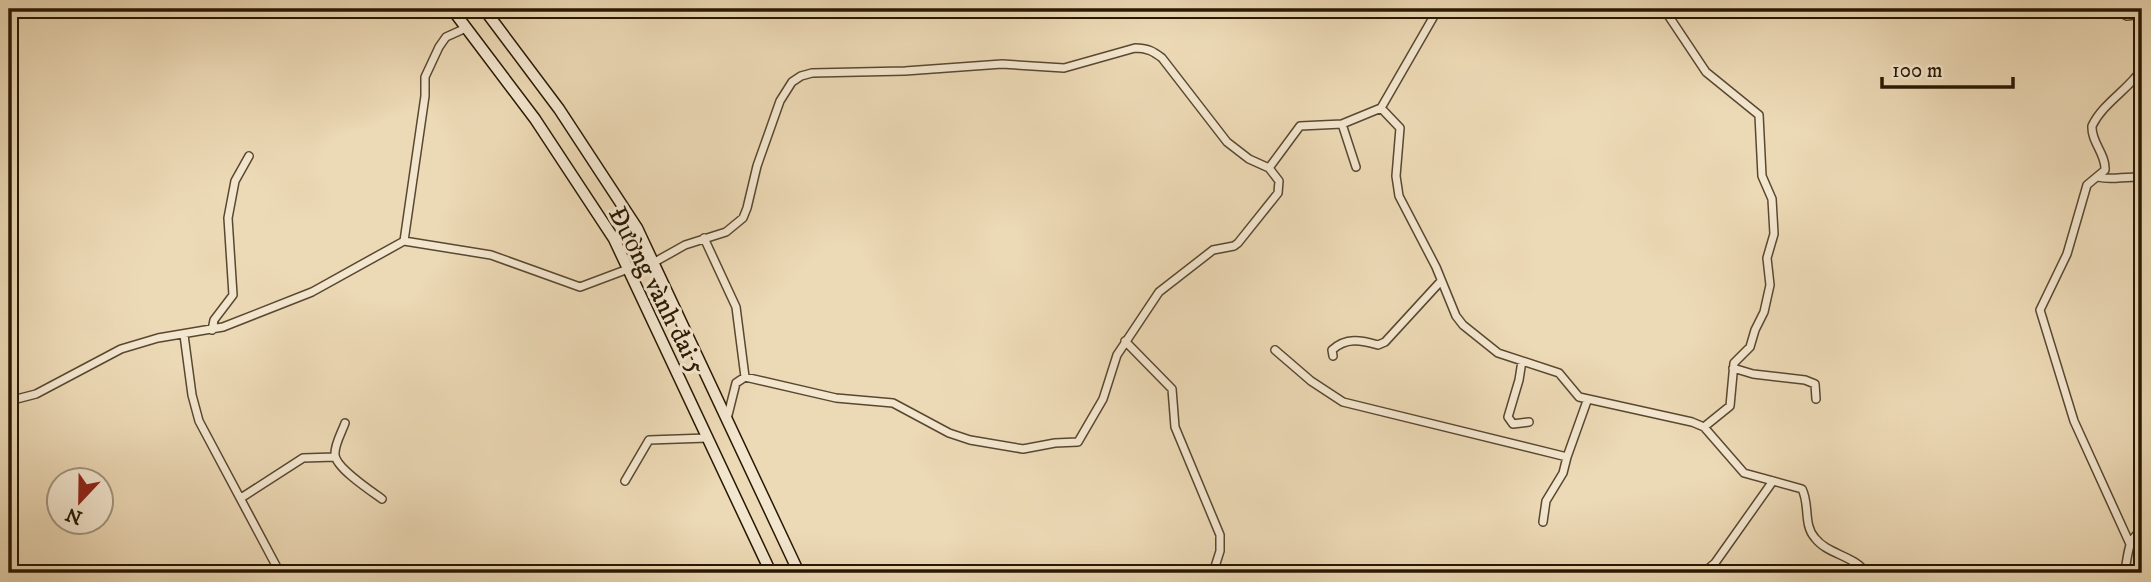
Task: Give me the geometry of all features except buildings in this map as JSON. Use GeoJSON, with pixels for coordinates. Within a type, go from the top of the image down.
{"type":"FeatureCollection","features":[{"type":"Feature","properties":{"kind":"main road","name":"Đường vành đai 5"},"geometry":{"type":"LineString","coordinates":[[452,9],[535,119],[614,239],[771,573]]}},
{"type":"Feature","properties":{"kind":"main road","name":"Đường vành đai 5"},"geometry":{"type":"LineString","coordinates":[[485,9],[559,109],[637,228],[799,573]]}},
{"type":"Feature","properties":{"kind":"street"},"geometry":{"type":"LineString","coordinates":[[1269,168],[1300,126],[1342,124],[1381,108],[1438,9]]}},
{"type":"Feature","properties":{"kind":"street"},"geometry":{"type":"LineString","coordinates":[[1664,9],[1706,72],[1755,110],[1760,120],[1762,176],[1772,199],[1774,234],[1767,258],[1770,285],[1764,312],[1750,347],[1737,359],[1733,368],[1730,406],[1704,428]]}},
{"type":"Feature","properties":{"kind":"street"},"geometry":{"type":"LineString","coordinates":[[2113,9],[2127,16],[2142,14]]}},
{"type":"Feature","properties":{"kind":"street"},"geometry":{"type":"LineString","coordinates":[[404,241],[425,96],[425,77],[446,37],[466,27]]}},
{"type":"Feature","properties":{"kind":"street"},"geometry":{"type":"LineString","coordinates":[[653,263],[685,245],[726,232],[743,218],[757,166],[780,101],[793,82],[812,74],[905,71],[993,64],[1064,68],[1135,48],[1144,48],[1162,58],[1227,142],[1249,159],[1269,168],[1279,181],[1280,187],[1238,243],[1213,250],[1164,286],[1125,341],[1114,364],[1103,399],[1081,439],[1074,443],[1055,443],[1031,448],[959,437],[893,403],[836,398],[745,377],[736,383],[727,420]]}},
{"type":"Feature","properties":{"kind":"street"},"geometry":{"type":"LineString","coordinates":[[2130,544],[2074,421],[2040,310],[2067,254],[2087,185],[2103,174],[2106,166],[2094,140],[2092,126],[2106,107],[2130,86],[2142,69]]}},
{"type":"Feature","properties":{"kind":"street"},"geometry":{"type":"LineString","coordinates":[[1381,108],[1400,128],[1396,176],[1399,195],[1433,260],[1456,316],[1463,325],[1498,353],[1559,373],[1573,392],[1587,401],[1692,422],[1704,428],[1744,473],[1802,489],[1812,535],[1824,547],[1855,562],[1866,573]]}},
{"type":"Feature","properties":{"kind":"street"},"geometry":{"type":"LineString","coordinates":[[1342,124],[1356,167]]}},
{"type":"Feature","properties":{"kind":"street"},"geometry":{"type":"LineString","coordinates":[[212,330],[214,320],[233,295],[228,218],[235,181],[249,156]]}},
{"type":"Feature","properties":{"kind":"street"},"geometry":{"type":"LineString","coordinates":[[2097,177],[2110,180],[2142,178]]}},
{"type":"Feature","properties":{"kind":"street"},"geometry":{"type":"LineString","coordinates":[[705,238],[736,307],[745,377]]}},
{"type":"Feature","properties":{"kind":"street"},"geometry":{"type":"LineString","coordinates":[[9,401],[36,394],[121,349],[158,338],[212,330],[322,288],[396,243],[404,241],[500,257],[580,287],[628,269]]}},
{"type":"Feature","properties":{"kind":"street"},"geometry":{"type":"LineString","coordinates":[[1333,356],[1332,350],[1347,341],[1378,345],[1385,342],[1441,281]]}},
{"type":"Feature","properties":{"kind":"street"},"geometry":{"type":"LineString","coordinates":[[184,335],[195,409],[281,573]]}},
{"type":"Feature","properties":{"kind":"street"},"geometry":{"type":"LineString","coordinates":[[1125,341],[1172,389],[1175,427],[1220,535],[1220,551],[1213,573]]}},
{"type":"Feature","properties":{"kind":"street"},"geometry":{"type":"LineString","coordinates":[[1275,350],[1311,381],[1343,402],[1567,457]]}},
{"type":"Feature","properties":{"kind":"street"},"geometry":{"type":"LineString","coordinates":[[1522,361],[1508,417],[1513,424],[1529,422]]}},
{"type":"Feature","properties":{"kind":"street"},"geometry":{"type":"LineString","coordinates":[[1733,368],[1753,374],[1805,380],[1815,384],[1816,399]]}},
{"type":"Feature","properties":{"kind":"street"},"geometry":{"type":"LineString","coordinates":[[1544,522],[1546,501],[1563,472],[1587,401]]}},
{"type":"Feature","properties":{"kind":"street"},"geometry":{"type":"LineString","coordinates":[[345,423],[335,457],[344,469],[382,499]]}},
{"type":"Feature","properties":{"kind":"street"},"geometry":{"type":"LineString","coordinates":[[625,481],[649,440],[707,438]]}},
{"type":"Feature","properties":{"kind":"street"},"geometry":{"type":"LineString","coordinates":[[241,498],[271,481],[297,461],[335,457]]}},
{"type":"Feature","properties":{"kind":"street"},"geometry":{"type":"LineString","coordinates":[[1703,573],[1715,563],[1773,481]]}},
{"type":"Feature","properties":{"kind":"street"},"geometry":{"type":"LineString","coordinates":[[2124,573],[2133,537],[2142,531]]}}]}
